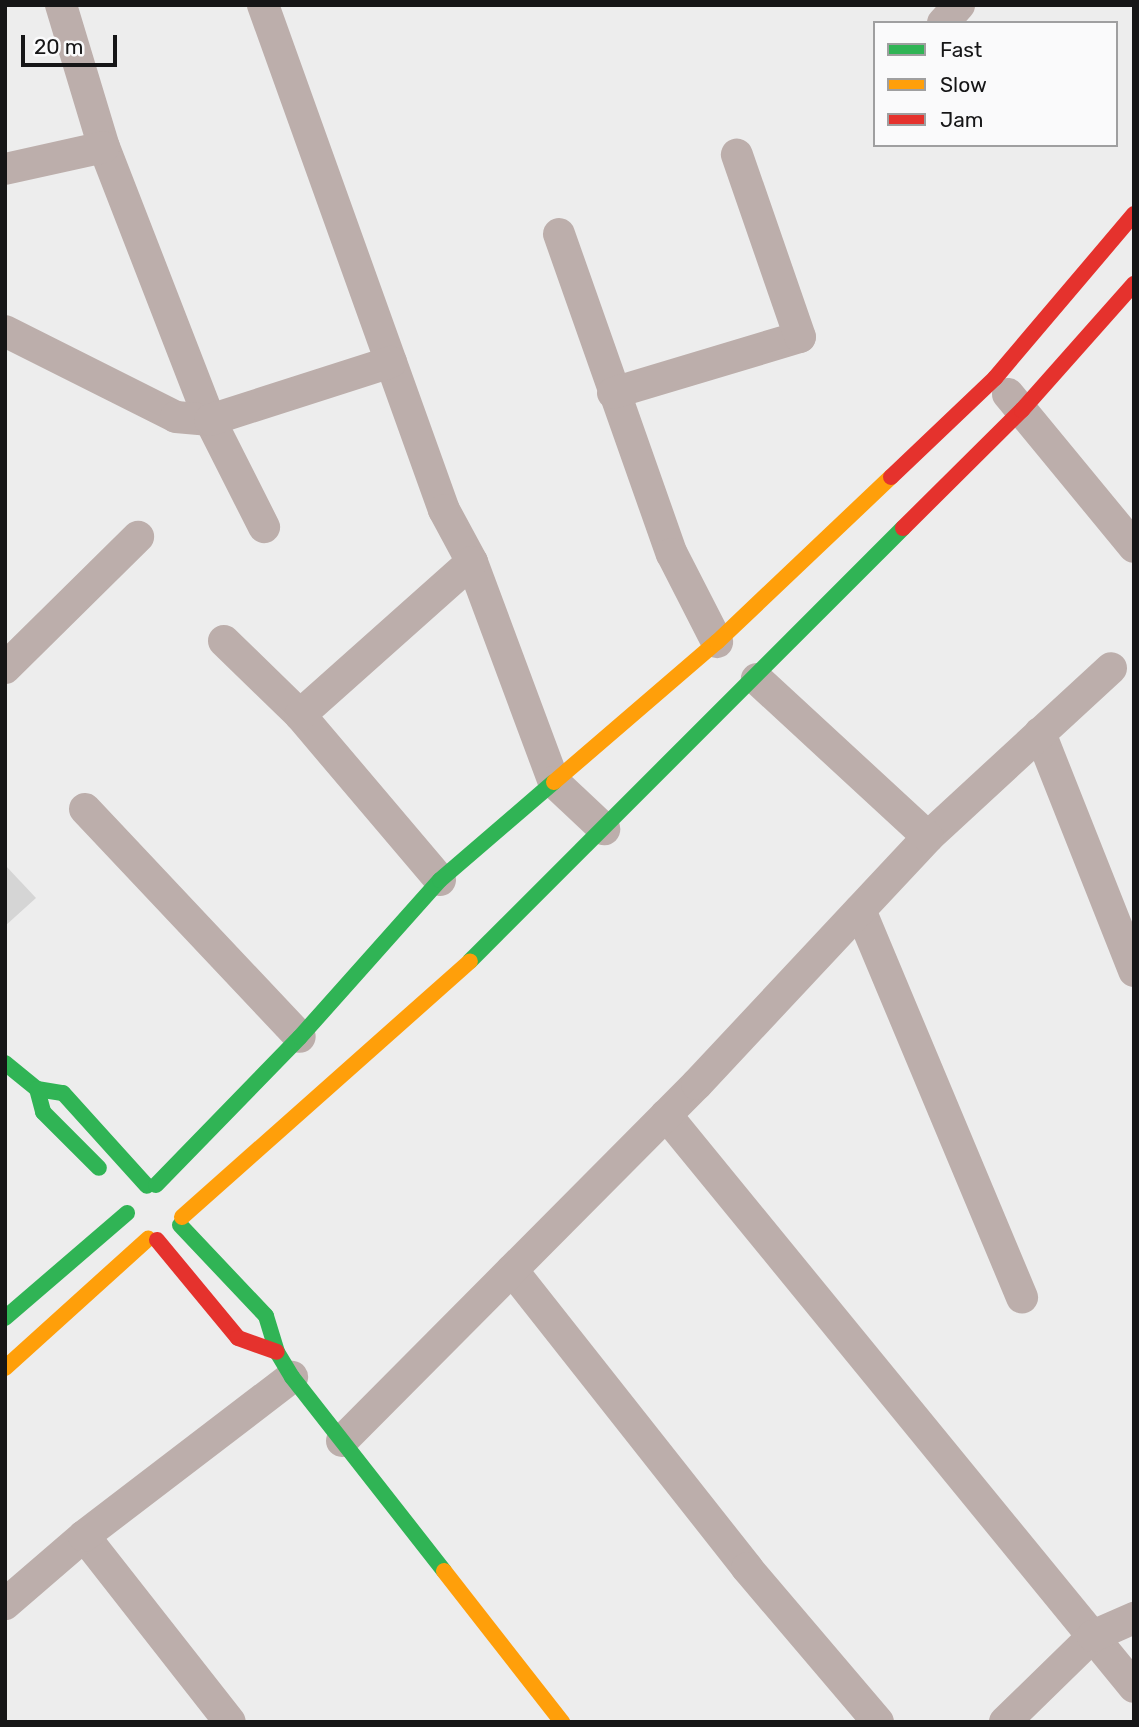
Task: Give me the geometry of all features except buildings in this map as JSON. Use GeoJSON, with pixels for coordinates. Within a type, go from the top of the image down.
{"type":"FeatureCollection","features":[{"type":"Feature","properties":{"kind":"street"},"geometry":{"type":"LineString","coordinates":[[61,5],[104,147],[210,420],[264,527]]}},
{"type":"Feature","properties":{"kind":"street"},"geometry":{"type":"LineString","coordinates":[[263,5],[444,510],[472,562],[554,782],[604,829]]}},
{"type":"Feature","properties":{"kind":"street"},"geometry":{"type":"LineString","coordinates":[[945,21],[959,5]]}},
{"type":"Feature","properties":{"kind":"street"},"geometry":{"type":"LineString","coordinates":[[5,169],[104,147]]}},
{"type":"Feature","properties":{"kind":"street"},"geometry":{"type":"LineString","coordinates":[[613,393],[800,337],[737,155]]}},
{"type":"Feature","properties":{"kind":"street"},"geometry":{"type":"LineString","coordinates":[[5,1318],[127,1213],[132,1196],[152,1185],[300,1037],[440,880],[717,642],[995,378],[1134,214]]}},
{"type":"Feature","properties":{"kind":"street"},"geometry":{"type":"LineString","coordinates":[[559,234],[672,554],[717,642]]}},
{"type":"Feature","properties":{"kind":"street"},"geometry":{"type":"LineString","coordinates":[[5,1368],[153,1240],[181,1221],[468,963],[757,679],[1022,410],[1134,284]]}},
{"type":"Feature","properties":{"kind":"street"},"geometry":{"type":"LineString","coordinates":[[5,331],[176,417],[210,420],[391,362]]}},
{"type":"Feature","properties":{"kind":"street"},"geometry":{"type":"LineString","coordinates":[[995,378],[1134,547]]}},
{"type":"Feature","properties":{"kind":"street"},"geometry":{"type":"LineString","coordinates":[[5,668],[138,537]]}},
{"type":"Feature","properties":{"kind":"street"},"geometry":{"type":"LineString","coordinates":[[300,715],[472,562]]}},
{"type":"Feature","properties":{"kind":"street"},"geometry":{"type":"LineString","coordinates":[[224,641],[300,715],[440,880]]}},
{"type":"Feature","properties":{"kind":"street"},"geometry":{"type":"LineString","coordinates":[[342,1441],[666,1115],[928,837],[1111,668]]}},
{"type":"Feature","properties":{"kind":"street"},"geometry":{"type":"LineString","coordinates":[[757,679],[928,837]]}},
{"type":"Feature","properties":{"kind":"street"},"geometry":{"type":"LineString","coordinates":[[1040,733],[1134,971]]}},
{"type":"Feature","properties":{"kind":"street"},"geometry":{"type":"LineString","coordinates":[[85,808],[300,1037]]}},
{"type":"Feature","properties":{"kind":"street"},"geometry":{"type":"LineString","coordinates":[[860,910],[1022,1297]]}},
{"type":"Feature","properties":{"kind":"street"},"geometry":{"type":"LineString","coordinates":[[5,1063],[37,1089],[62,1094],[152,1185],[176,1195],[181,1221],[266,1316],[284,1364],[562,1722]]}},
{"type":"Feature","properties":{"kind":"street"},"geometry":{"type":"LineString","coordinates":[[37,1089],[43,1112],[113,1182]]}},
{"type":"Feature","properties":{"kind":"street"},"geometry":{"type":"LineString","coordinates":[[666,1115],[1134,1687]]}},
{"type":"Feature","properties":{"kind":"street"},"geometry":{"type":"LineString","coordinates":[[127,1213],[133,1230],[153,1240],[238,1338],[284,1364]]}},
{"type":"Feature","properties":{"kind":"street"},"geometry":{"type":"LineString","coordinates":[[512,1270],[747,1569],[878,1722]]}},
{"type":"Feature","properties":{"kind":"street"},"geometry":{"type":"LineString","coordinates":[[5,1604],[284,1364]]}},
{"type":"Feature","properties":{"kind":"street"},"geometry":{"type":"LineString","coordinates":[[84,1536],[230,1722]]}},
{"type":"Feature","properties":{"kind":"street"},"geometry":{"type":"LineString","coordinates":[[1005,1722],[1093,1636],[1134,1618]]}},
{"type":"Feature","properties":{"kind":"traffic: fast"},"geometry":{"type":"LineString","coordinates":[[470,961],[903,528]]}},
{"type":"Feature","properties":{"kind":"traffic: fast"},"geometry":{"type":"LineString","coordinates":[[156,1185],[300,1037],[440,880],[554,782]]}},
{"type":"Feature","properties":{"kind":"traffic: fast"},"geometry":{"type":"LineString","coordinates":[[5,1063],[37,1089],[63,1093],[147,1186]]}},
{"type":"Feature","properties":{"kind":"traffic: fast"},"geometry":{"type":"LineString","coordinates":[[37,1089],[43,1112],[99,1168]]}},
{"type":"Feature","properties":{"kind":"traffic: fast"},"geometry":{"type":"LineString","coordinates":[[5,1318],[127,1213]]}},
{"type":"Feature","properties":{"kind":"traffic: fast"},"geometry":{"type":"LineString","coordinates":[[180,1225],[266,1316],[277,1352],[292,1377],[444,1571]]}},
{"type":"Feature","properties":{"kind":"traffic: slow"},"geometry":{"type":"LineString","coordinates":[[554,782],[717,642],[891,477]]}},
{"type":"Feature","properties":{"kind":"traffic: slow"},"geometry":{"type":"LineString","coordinates":[[182,1217],[470,961]]}},
{"type":"Feature","properties":{"kind":"traffic: slow"},"geometry":{"type":"LineString","coordinates":[[5,1368],[148,1239]]}},
{"type":"Feature","properties":{"kind":"traffic: slow"},"geometry":{"type":"LineString","coordinates":[[444,1571],[562,1722]]}},
{"type":"Feature","properties":{"kind":"traffic: jam"},"geometry":{"type":"LineString","coordinates":[[891,477],[995,378],[1134,214]]}},
{"type":"Feature","properties":{"kind":"traffic: jam"},"geometry":{"type":"LineString","coordinates":[[903,528],[1022,410],[1134,284]]}},
{"type":"Feature","properties":{"kind":"traffic: jam"},"geometry":{"type":"LineString","coordinates":[[157,1240],[238,1338],[277,1352]]}}]}
